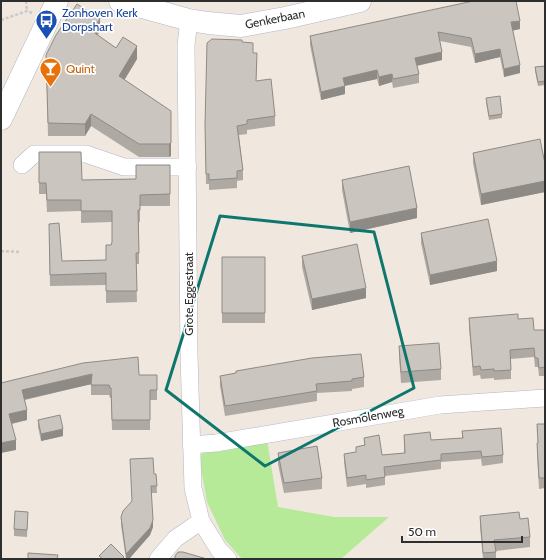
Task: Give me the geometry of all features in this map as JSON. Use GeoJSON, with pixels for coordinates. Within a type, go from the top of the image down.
{"type":"FeatureCollection","features":[{"type":"Feature","properties":{"kind":"street"},"geometry":{"type":"LineString","coordinates":[[1,119],[58,1]]}},
{"type":"Feature","properties":{"kind":"street","name":"Genkerbaan"},"geometry":{"type":"LineString","coordinates":[[120,1],[208,24],[241,26],[286,18],[360,1]]}},
{"type":"Feature","properties":{"kind":"street","name":"Grote Eggestraat"},"geometry":{"type":"LineString","coordinates":[[189,20],[186,45],[191,444],[193,488],[201,521],[219,550],[228,559]]}},
{"type":"Feature","properties":{"kind":"street"},"geometry":{"type":"LineString","coordinates":[[22,166],[34,154],[86,154],[124,167],[188,167]]}},
{"type":"Feature","properties":{"kind":"street","name":"Rosmolenweg"},"geometry":{"type":"LineString","coordinates":[[191,444],[224,441],[440,405],[545,398]]}},
{"type":"Feature","properties":{"kind":"street"},"geometry":{"type":"LineString","coordinates":[[158,559],[175,539],[201,521]]}},
{"type":"Feature","properties":{"kind":"path"},"geometry":{"type":"LineString","coordinates":[[1,20],[27,11],[26,1]]}},
{"type":"Feature","properties":{"kind":"path"},"geometry":{"type":"LineString","coordinates":[[1,251],[19,252]]}},
{"type":"Feature","properties":{"kind":"highlighted area"},"geometry":{"type":"Polygon","coordinates":[[[220,216],[374,232],[414,388],[265,466],[166,390],[220,216]]]}},
{"type":"Feature","properties":{"kind":"green space"},"geometry":{"type":"Polygon","coordinates":[[[267,440],[278,507],[334,517],[389,517],[341,559],[242,559],[225,540],[207,502],[201,468],[201,455],[204,451],[267,440]]]}},
{"type":"Feature","properties":{"kind":"building"},"geometry":{"type":"Polygon","coordinates":[[[473,1],[516,1],[520,21],[511,22],[520,65],[504,69],[500,49],[475,54],[471,38],[438,32],[442,52],[415,58],[419,74],[393,79],[392,74],[379,77],[377,70],[343,78],[345,86],[321,92],[310,36],[473,1]]]}},
{"type":"Feature","properties":{"kind":"building"},"geometry":{"type":"Polygon","coordinates":[[[77,4],[100,19],[92,31],[116,48],[123,37],[137,46],[119,76],[171,111],[171,143],[139,144],[91,114],[85,124],[48,123],[46,55],[56,35],[77,4]]]}},
{"type":"Feature","properties":{"kind":"building"},"geometry":{"type":"Polygon","coordinates":[[[212,39],[242,40],[242,42],[253,43],[253,53],[257,53],[256,81],[271,79],[275,116],[247,120],[247,124],[237,126],[243,170],[237,171],[237,178],[209,180],[209,174],[206,174],[205,125],[207,43],[212,39]]]}},
{"type":"Feature","properties":{"kind":"building"},"geometry":{"type":"Polygon","coordinates":[[[545,66],[545,81],[538,82],[535,67],[545,66]]]}},
{"type":"Feature","properties":{"kind":"building"},"geometry":{"type":"Polygon","coordinates":[[[500,96],[502,114],[489,116],[486,98],[500,96]]]}},
{"type":"Feature","properties":{"kind":"building"},"geometry":{"type":"Polygon","coordinates":[[[540,139],[545,164],[545,181],[481,194],[473,153],[540,139]]]}},
{"type":"Feature","properties":{"kind":"building"},"geometry":{"type":"Polygon","coordinates":[[[39,152],[81,152],[82,180],[136,179],[136,165],[170,165],[170,194],[140,195],[140,210],[138,210],[139,253],[136,253],[137,291],[106,291],[106,273],[50,275],[49,224],[59,223],[62,261],[106,260],[106,245],[111,245],[112,242],[112,211],[81,211],[81,200],[47,200],[46,183],[39,183],[39,152]]]}},
{"type":"Feature","properties":{"kind":"building"},"geometry":{"type":"Polygon","coordinates":[[[409,166],[417,208],[350,222],[342,180],[409,166]]]}},
{"type":"Feature","properties":{"kind":"building"},"geometry":{"type":"Polygon","coordinates":[[[488,219],[497,261],[430,275],[421,233],[488,219]]]}},
{"type":"Feature","properties":{"kind":"building"},"geometry":{"type":"Polygon","coordinates":[[[357,244],[366,288],[312,299],[302,256],[357,244]]]}},
{"type":"Feature","properties":{"kind":"building"},"geometry":{"type":"Polygon","coordinates":[[[222,257],[265,257],[265,313],[222,313],[222,257]]]}},
{"type":"Feature","properties":{"kind":"building"},"geometry":{"type":"Polygon","coordinates":[[[518,314],[518,319],[533,318],[534,330],[545,330],[545,367],[539,368],[538,358],[535,358],[534,348],[510,350],[511,370],[481,370],[480,366],[473,367],[469,318],[518,314]]]}},
{"type":"Feature","properties":{"kind":"building"},"geometry":{"type":"Polygon","coordinates":[[[439,343],[441,369],[401,372],[399,346],[439,343]]]}},
{"type":"Feature","properties":{"kind":"building"},"geometry":{"type":"Polygon","coordinates":[[[361,354],[364,377],[352,379],[352,381],[316,384],[317,391],[225,406],[220,376],[236,373],[236,371],[312,358],[361,354]]]}},
{"type":"Feature","properties":{"kind":"building"},"geometry":{"type":"Polygon","coordinates":[[[138,357],[139,375],[157,375],[157,390],[150,390],[150,420],[112,420],[111,388],[109,385],[91,385],[92,374],[22,390],[27,410],[9,414],[16,440],[1,443],[1,383],[83,363],[138,357]]]}},
{"type":"Feature","properties":{"kind":"building"},"geometry":{"type":"Polygon","coordinates":[[[60,415],[63,429],[41,434],[38,420],[60,415]]]}},
{"type":"Feature","properties":{"kind":"building"},"geometry":{"type":"Polygon","coordinates":[[[537,424],[545,424],[545,478],[539,478],[537,424]]]}},
{"type":"Feature","properties":{"kind":"building"},"geometry":{"type":"Polygon","coordinates":[[[501,428],[503,455],[482,457],[481,451],[441,454],[441,460],[384,467],[385,477],[366,480],[366,475],[347,478],[344,454],[356,452],[356,447],[365,445],[364,438],[379,435],[382,455],[405,453],[404,435],[430,432],[431,440],[463,438],[462,431],[501,428]]]}},
{"type":"Feature","properties":{"kind":"building"},"geometry":{"type":"Polygon","coordinates":[[[317,446],[322,478],[284,483],[278,453],[317,446]]]}},
{"type":"Feature","properties":{"kind":"building"},"geometry":{"type":"Polygon","coordinates":[[[153,458],[154,474],[156,474],[157,486],[151,486],[153,520],[150,528],[126,554],[121,517],[123,511],[132,501],[130,459],[153,458]]]}},
{"type":"Feature","properties":{"kind":"building"},"geometry":{"type":"Polygon","coordinates":[[[15,511],[28,512],[27,530],[14,529],[15,511]]]}},
{"type":"Feature","properties":{"kind":"building"},"geometry":{"type":"Polygon","coordinates":[[[519,512],[520,519],[528,518],[530,537],[494,540],[496,552],[483,553],[480,516],[519,512]]]}},
{"type":"Feature","properties":{"kind":"building"},"geometry":{"type":"Polygon","coordinates":[[[111,544],[124,557],[122,559],[103,559],[99,556],[111,544]]]}},
{"type":"Feature","properties":{"kind":"building"},"geometry":{"type":"Polygon","coordinates":[[[178,552],[183,552],[207,559],[175,559],[178,552]]]}},
{"type":"Feature","properties":{"kind":"building"},"geometry":{"type":"Polygon","coordinates":[[[28,553],[58,555],[57,559],[28,559],[28,553]]]}},
{"type":"Feature","properties":{"kind":"place","name":"Zonhoven Kerk Dorpshart"},"geometry":{"type":"Point","coordinates":[46,40]}},
{"type":"Feature","properties":{"kind":"place","name":"Quint"},"geometry":{"type":"Point","coordinates":[51,88]}}]}
